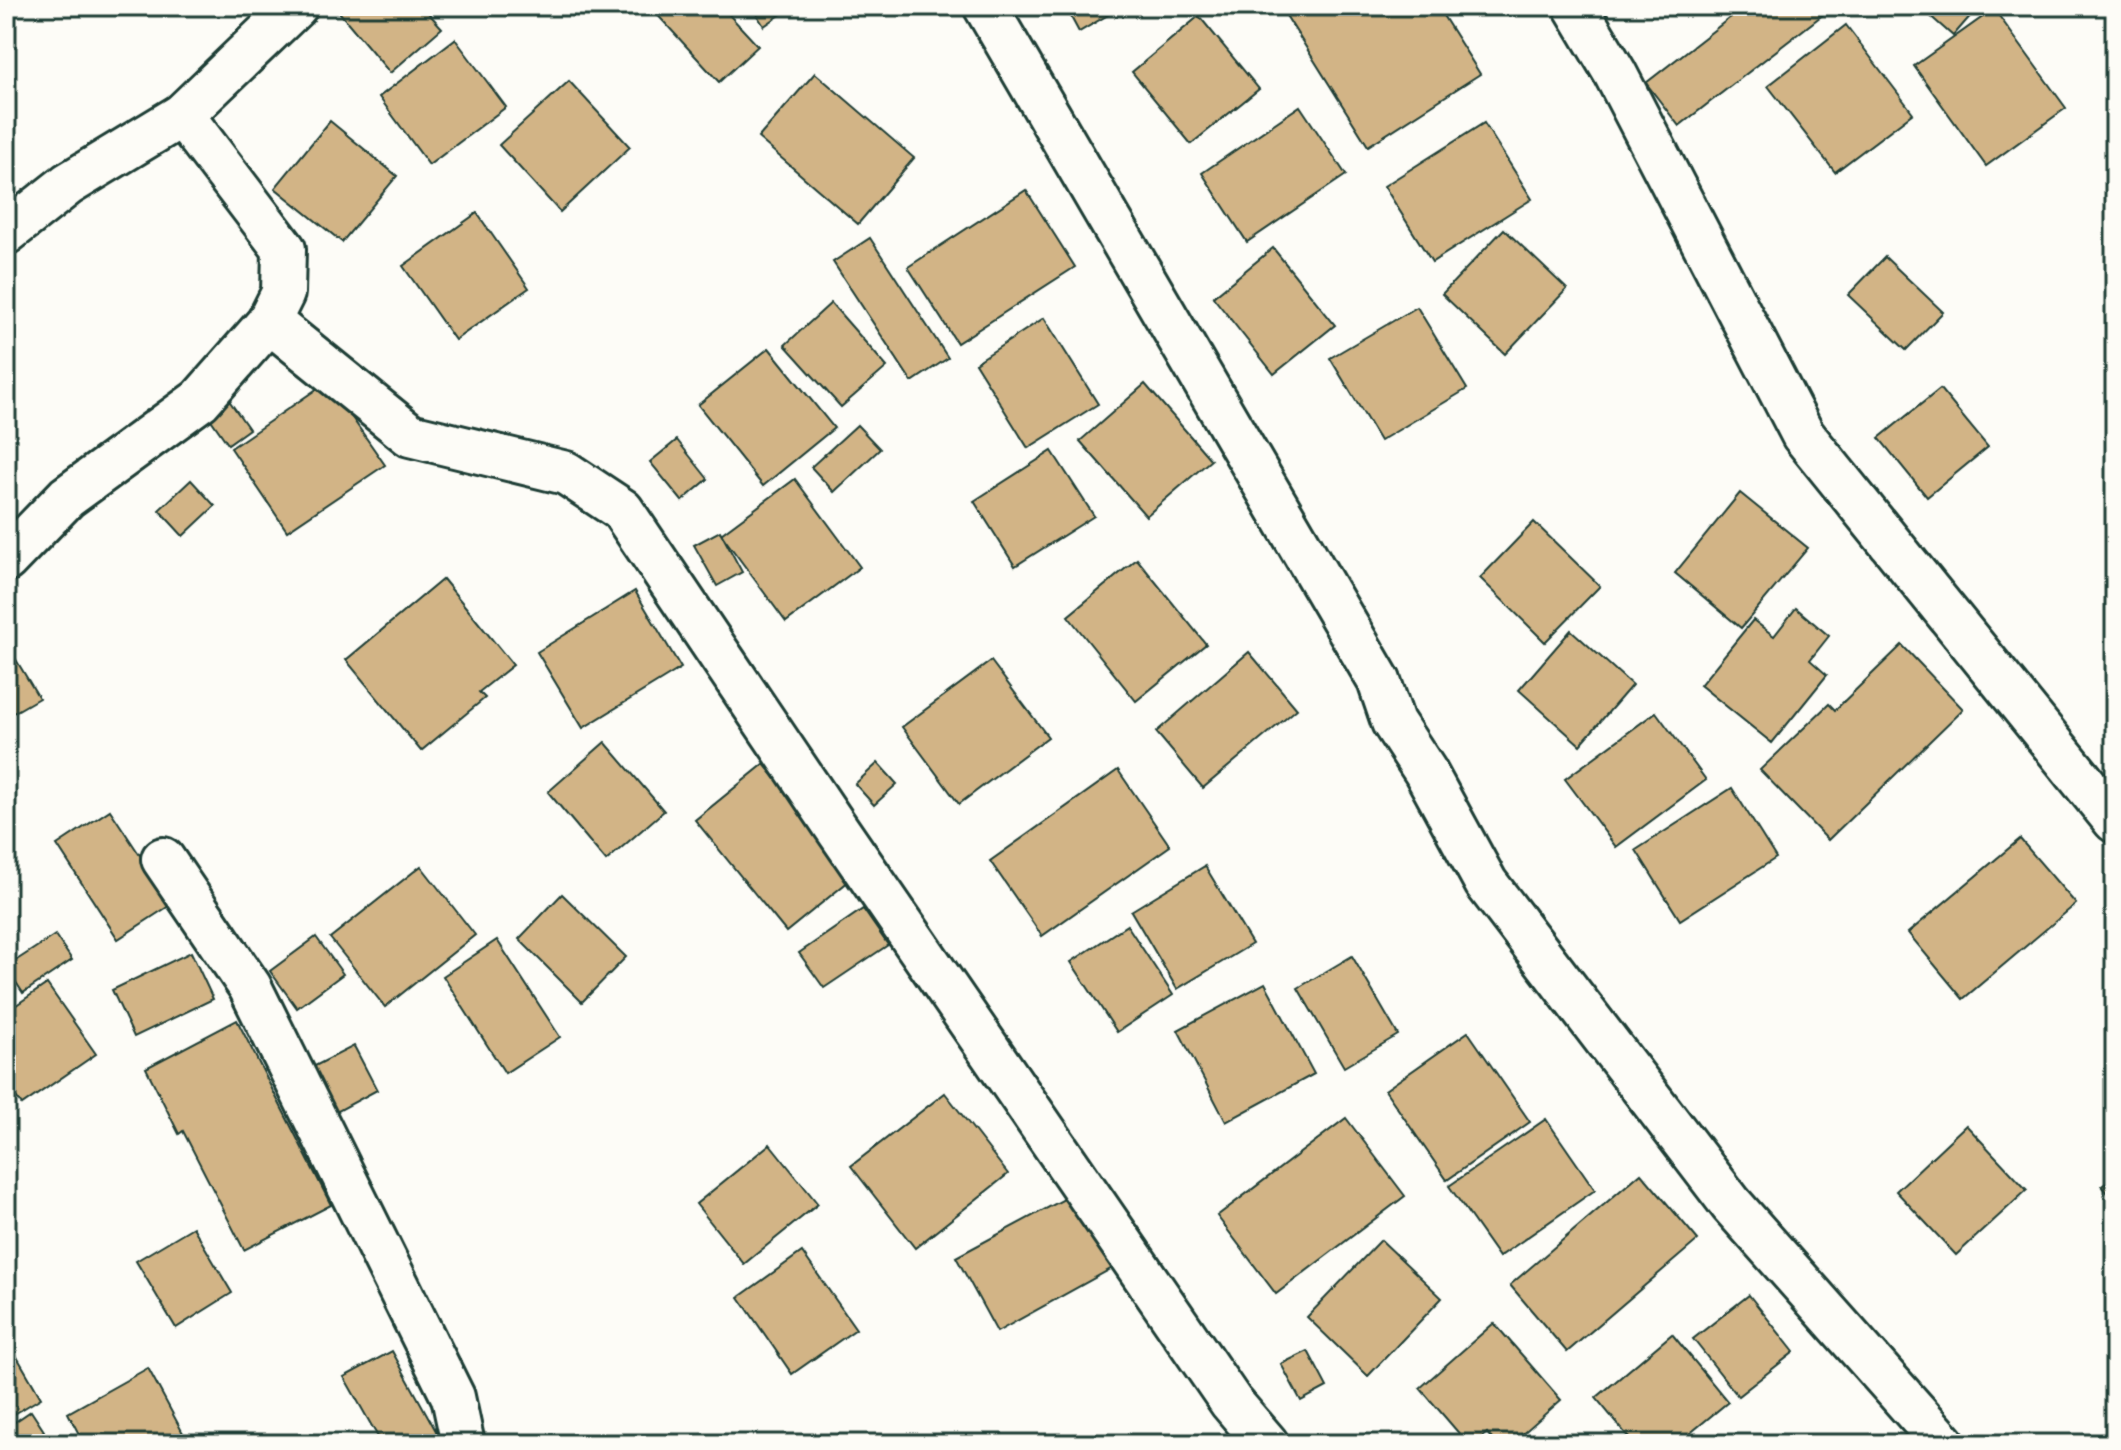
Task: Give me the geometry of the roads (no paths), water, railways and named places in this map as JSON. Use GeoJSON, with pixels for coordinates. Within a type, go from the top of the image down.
{"type":"FeatureCollection","features":[{"type":"Feature","properties":{"kind":"street"},"geometry":{"type":"LineString","coordinates":[[6,233],[68,184],[182,115],[296,6]]}},
{"type":"Feature","properties":{"kind":"street"},"geometry":{"type":"LineString","coordinates":[[985,6],[1379,681],[1393,722],[1425,771],[1486,883],[1731,1204],[1944,1444]]}},
{"type":"Feature","properties":{"kind":"street"},"geometry":{"type":"LineString","coordinates":[[1575,6],[1615,73],[1803,435],[2115,821]]}},
{"type":"Feature","properties":{"kind":"street"},"geometry":{"type":"LineString","coordinates":[[6,560],[67,497],[200,400],[269,321],[283,293],[284,249],[182,115]]}},
{"type":"Feature","properties":{"kind":"street"},"geometry":{"type":"LineString","coordinates":[[269,321],[410,435],[566,473],[622,510],[1231,1402],[1267,1444]]}},
{"type":"Feature","properties":{"kind":"street"},"geometry":{"type":"LineString","coordinates":[[163,859],[250,987],[453,1397],[463,1444]]}}]}
